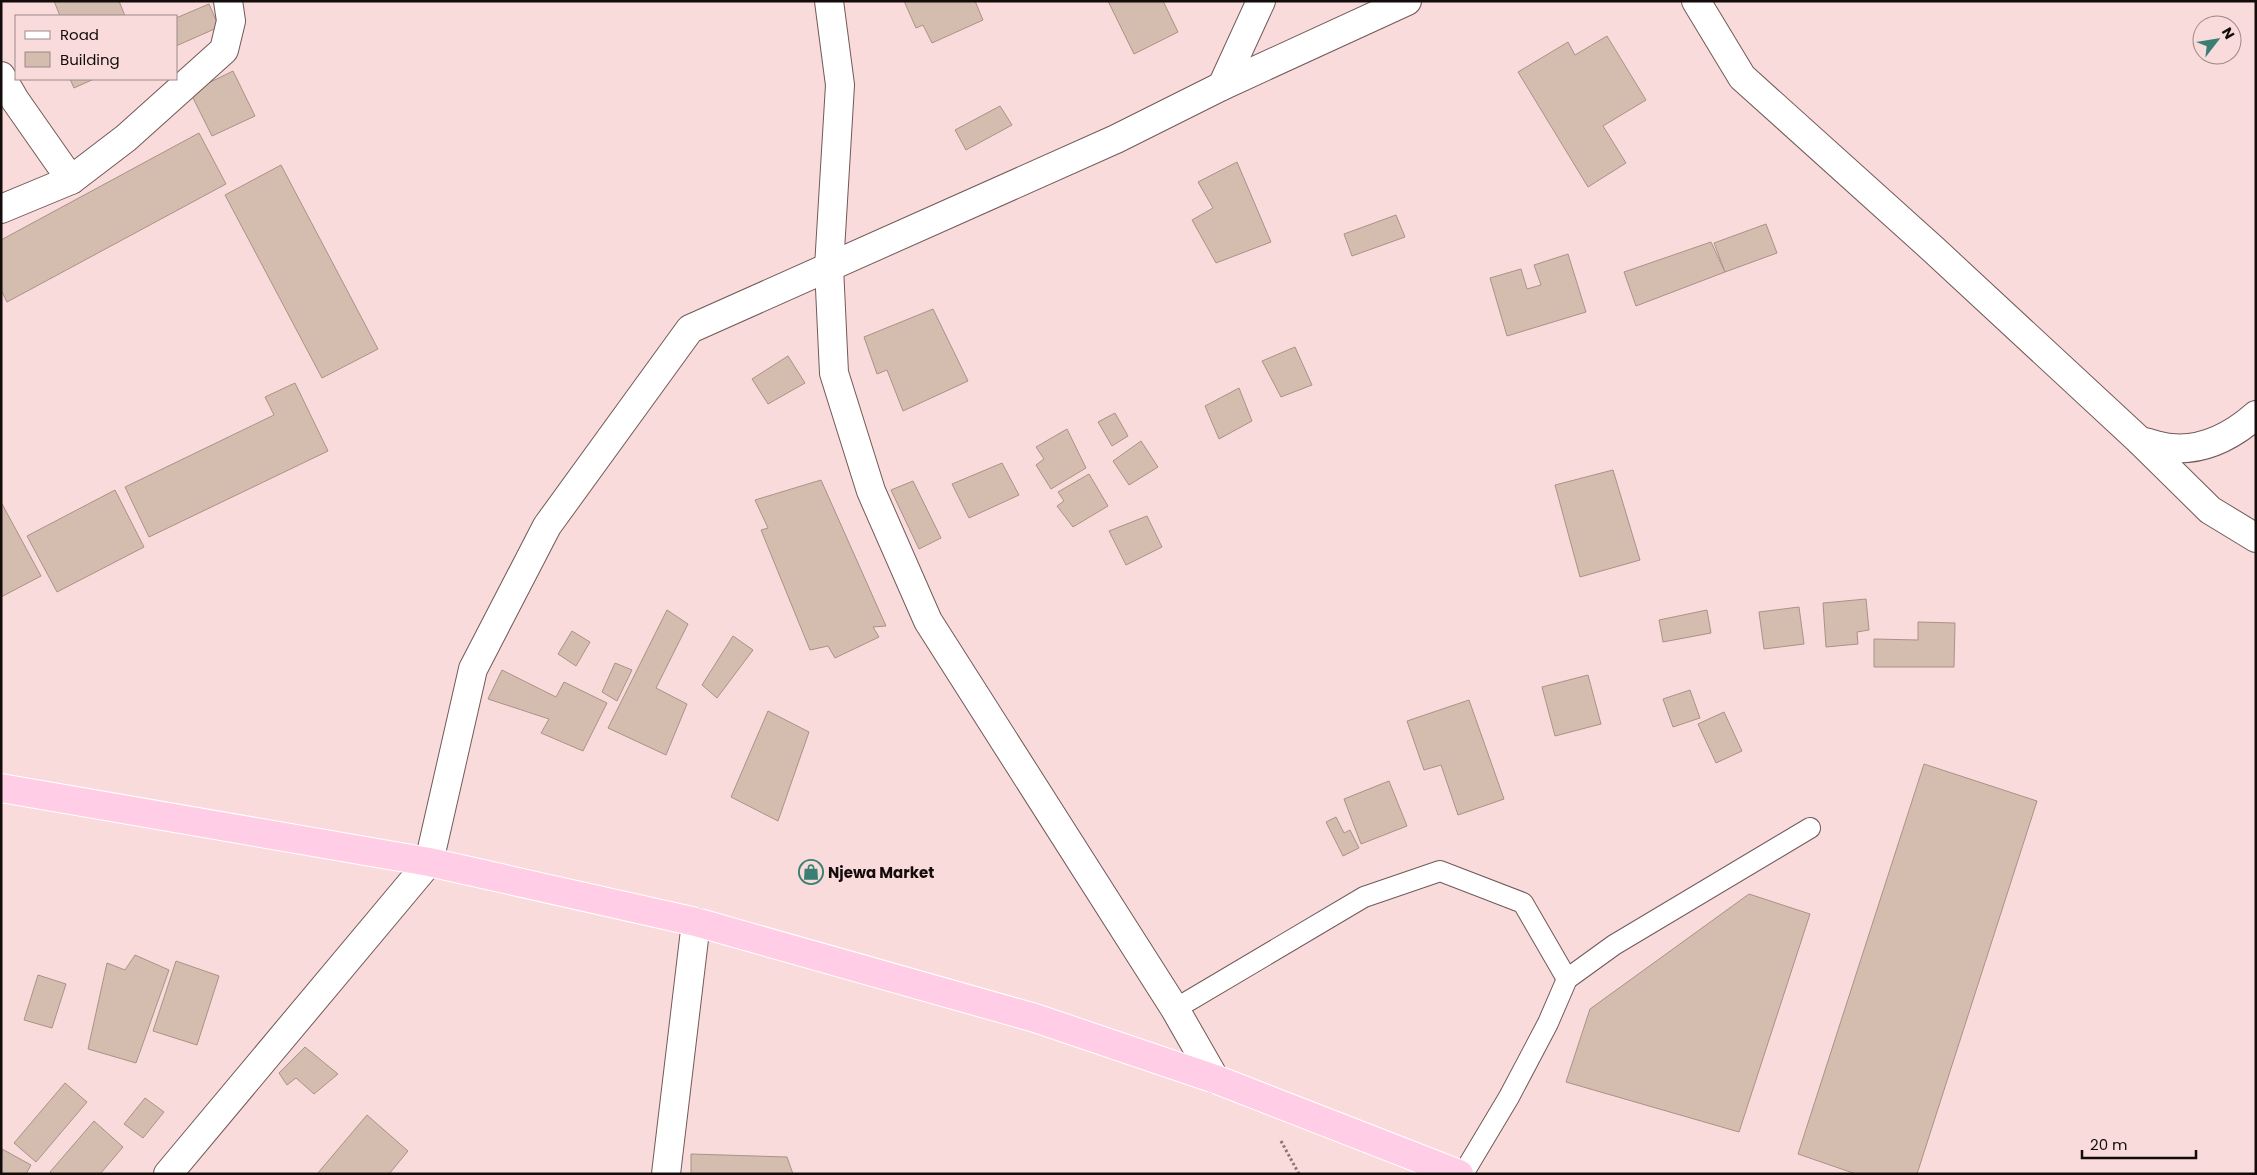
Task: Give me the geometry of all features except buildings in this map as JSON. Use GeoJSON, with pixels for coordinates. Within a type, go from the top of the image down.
{"type":"FeatureCollection","features":[{"type":"Feature","properties":{"kind":"highway"},"geometry":{"type":"LineString","coordinates":[[1,788],[429,862],[696,922],[1034,1018],[1215,1079],[1459,1174]]}},
{"type":"Feature","properties":{"kind":"street"},"geometry":{"type":"LineString","coordinates":[[1,209],[71,180],[126,138],[224,50],[231,21],[228,1]]}},
{"type":"Feature","properties":{"kind":"street"},"geometry":{"type":"LineString","coordinates":[[829,1],[840,85],[829,267],[834,373],[871,491],[928,620],[1175,1009],[1215,1079]]}},
{"type":"Feature","properties":{"kind":"street"},"geometry":{"type":"LineString","coordinates":[[1222,86],[1261,1]]}},
{"type":"Feature","properties":{"kind":"street"},"geometry":{"type":"LineString","coordinates":[[168,1174],[429,862],[473,669],[547,526],[690,329],[1116,140],[1222,86],[1406,1]]}},
{"type":"Feature","properties":{"kind":"street"},"geometry":{"type":"LineString","coordinates":[[1696,1],[1742,77],[1927,243],[2140,441],[2210,510],[2256,538]]}},
{"type":"Feature","properties":{"kind":"street"},"geometry":{"type":"LineString","coordinates":[[1,76],[71,180]]}},
{"type":"Feature","properties":{"kind":"street"},"geometry":{"type":"LineString","coordinates":[[2140,441],[2170,448],[2194,448],[2220,440],[2242,428],[2256,415]]}},
{"type":"Feature","properties":{"kind":"street"},"geometry":{"type":"LineString","coordinates":[[666,1174],[696,922]]}},
{"type":"Feature","properties":{"kind":"lane"},"geometry":{"type":"LineString","coordinates":[[1463,1174],[1509,1097],[1548,1022],[1567,979],[1614,945],[1810,828]]}},
{"type":"Feature","properties":{"kind":"lane"},"geometry":{"type":"LineString","coordinates":[[1175,1009],[1364,897],[1440,871],[1524,903],[1567,979]]}},
{"type":"Feature","properties":{"kind":"place","name":"Njewa Market"},"geometry":{"type":"Point","coordinates":[811,872]}}]}
